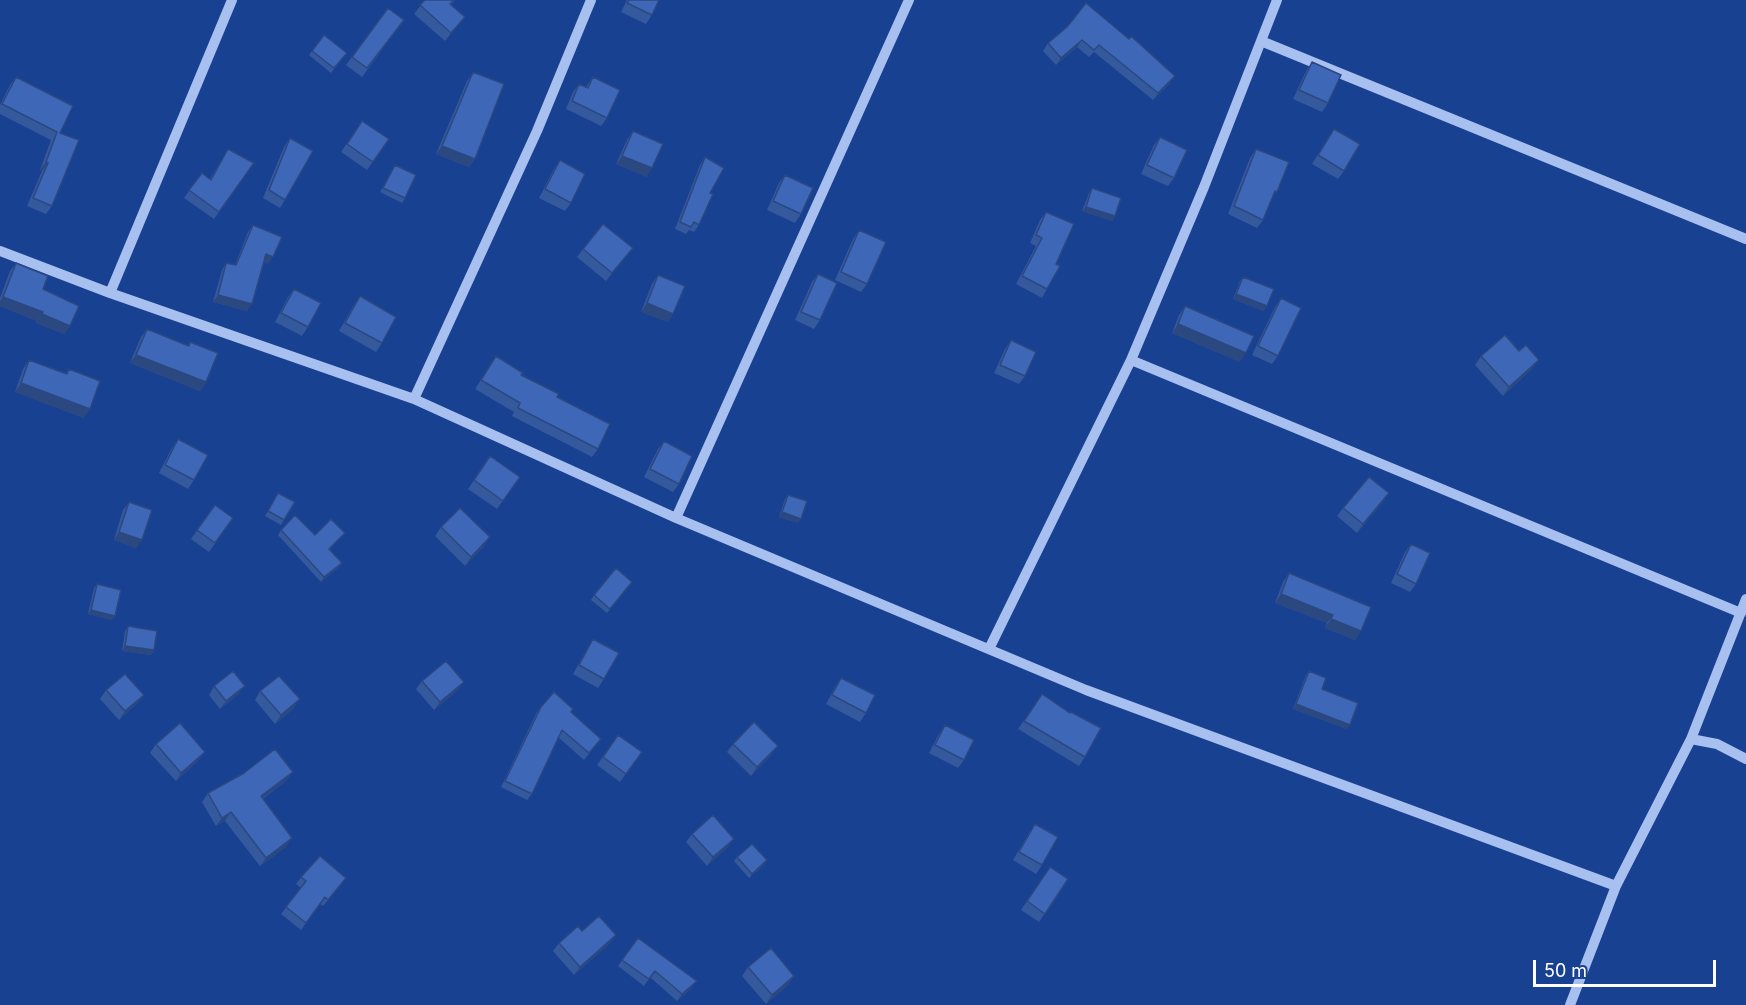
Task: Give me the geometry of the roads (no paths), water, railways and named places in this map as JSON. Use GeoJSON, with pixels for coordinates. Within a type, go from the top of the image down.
{"type":"FeatureCollection","features":[{"type":"Feature","properties":{"kind":"street"},"geometry":{"type":"LineString","coordinates":[[110,293],[232,0]]}},
{"type":"Feature","properties":{"kind":"street"},"geometry":{"type":"LineString","coordinates":[[414,399],[537,131],[591,0]]}},
{"type":"Feature","properties":{"kind":"street"},"geometry":{"type":"LineString","coordinates":[[676,518],[909,0]]}},
{"type":"Feature","properties":{"kind":"street"},"geometry":{"type":"LineString","coordinates":[[989,649],[1131,360],[1204,187],[1277,0]]}},
{"type":"Feature","properties":{"kind":"street"},"geometry":{"type":"LineString","coordinates":[[1261,41],[1746,239]]}},
{"type":"Feature","properties":{"kind":"street"},"geometry":{"type":"LineString","coordinates":[[0,251],[110,293],[414,399],[676,518],[1086,690],[1616,886]]}},
{"type":"Feature","properties":{"kind":"street"},"geometry":{"type":"LineString","coordinates":[[1131,360],[1741,613]]}},
{"type":"Feature","properties":{"kind":"street"},"geometry":{"type":"LineString","coordinates":[[1570,1005],[1616,886],[1691,739],[1746,599]]}},
{"type":"Feature","properties":{"kind":"street"},"geometry":{"type":"LineString","coordinates":[[1691,739],[1717,744],[1746,759]]}}]}
